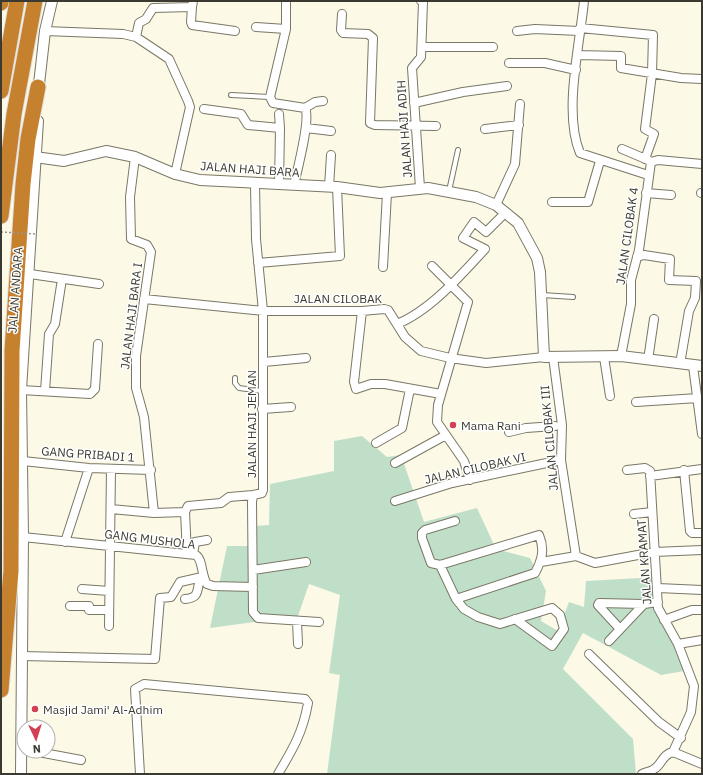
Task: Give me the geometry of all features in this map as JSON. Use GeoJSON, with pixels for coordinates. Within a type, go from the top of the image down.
{"type":"FeatureCollection","features":[{"type":"Feature","properties":{"kind":"highway"},"geometry":{"type":"LineString","coordinates":[[1,91],[17,1]]}},
{"type":"Feature","properties":{"kind":"highway"},"geometry":{"type":"LineString","coordinates":[[1,216],[14,114],[35,1]]}},
{"type":"Feature","properties":{"kind":"highway"},"geometry":{"type":"LineString","coordinates":[[1,690],[10,571],[12,351],[25,169],[28,140],[38,88]]}},
{"type":"Feature","properties":{"kind":"street","name":"JALAN ANDARA"},"geometry":{"type":"LineString","coordinates":[[22,719],[23,461],[21,390],[30,274],[35,157],[39,105],[38,88],[52,1]]}},
{"type":"Feature","properties":{"kind":"street"},"geometry":{"type":"LineString","coordinates":[[286,1],[286,29],[270,97],[273,103],[305,108],[315,102],[323,101]]}},
{"type":"Feature","properties":{"kind":"street","name":"JALAN HAJI ADIH"},"geometry":{"type":"LineString","coordinates":[[420,188],[417,124],[412,68],[421,57],[423,47],[423,2],[421,1]]}},
{"type":"Feature","properties":{"kind":"street","name":"JALAN CILOBAK 4"},"geometry":{"type":"LineString","coordinates":[[584,1],[573,108],[576,143],[580,153],[648,175],[637,257],[631,280],[631,304],[621,356]]}},
{"type":"Feature","properties":{"kind":"street"},"geometry":{"type":"LineString","coordinates":[[136,37],[139,23],[146,19],[153,8],[193,4],[192,26],[235,31]]}},
{"type":"Feature","properties":{"kind":"street"},"geometry":{"type":"LineString","coordinates":[[342,14],[341,30],[344,33],[368,34],[372,38],[370,122],[375,125],[417,124],[436,126]]}},
{"type":"Feature","properties":{"kind":"street"},"geometry":{"type":"LineString","coordinates":[[256,27],[286,29]]}},
{"type":"Feature","properties":{"kind":"street"},"geometry":{"type":"LineString","coordinates":[[517,31],[535,29],[580,29],[654,35],[652,74],[645,129],[654,134],[648,160],[648,175]]}},
{"type":"Feature","properties":{"kind":"street"},"geometry":{"type":"LineString","coordinates":[[46,32],[123,34],[136,37],[169,59],[190,107],[175,174]]}},
{"type":"Feature","properties":{"kind":"street"},"geometry":{"type":"LineString","coordinates":[[423,47],[493,47]]}},
{"type":"Feature","properties":{"kind":"street"},"geometry":{"type":"LineString","coordinates":[[578,56],[621,56],[621,68],[652,74],[702,79]]}},
{"type":"Feature","properties":{"kind":"street"},"geometry":{"type":"LineString","coordinates":[[509,63],[545,64],[576,70]]}},
{"type":"Feature","properties":{"kind":"street"},"geometry":{"type":"LineString","coordinates":[[414,103],[463,92],[507,86]]}},
{"type":"Feature","properties":{"kind":"street"},"geometry":{"type":"LineString","coordinates":[[496,205],[515,164],[520,104]]}},
{"type":"Feature","properties":{"kind":"street"},"geometry":{"type":"LineString","coordinates":[[294,186],[306,128],[307,111],[305,108]]}},
{"type":"Feature","properties":{"kind":"street"},"geometry":{"type":"LineString","coordinates":[[204,109],[242,114],[248,125],[280,128]]}},
{"type":"Feature","properties":{"kind":"street"},"geometry":{"type":"LineString","coordinates":[[279,114],[279,185]]}},
{"type":"Feature","properties":{"kind":"street"},"geometry":{"type":"LineString","coordinates":[[485,129],[519,126]]}},
{"type":"Feature","properties":{"kind":"street"},"geometry":{"type":"LineString","coordinates":[[306,128],[331,131]]}},
{"type":"Feature","properties":{"kind":"street"},"geometry":{"type":"LineString","coordinates":[[622,149],[648,160],[702,164]]}},
{"type":"Feature","properties":{"kind":"street","name":"JALAN HAJI BARA"},"geometry":{"type":"LineString","coordinates":[[35,157],[64,161],[106,151],[135,156],[175,174],[200,180],[333,187],[387,193],[420,188],[449,191],[476,197],[496,205],[518,223],[537,258],[540,272],[540,295],[549,357]]}},
{"type":"Feature","properties":{"kind":"street"},"geometry":{"type":"LineString","coordinates":[[258,263],[340,256],[331,155]]}},
{"type":"Feature","properties":{"kind":"street","name":"JALAN HAJI BARA I"},"geometry":{"type":"LineString","coordinates":[[135,156],[130,197],[131,239],[147,245],[151,252],[136,356],[136,388],[144,417],[151,470],[154,513]]}},
{"type":"Feature","properties":{"kind":"street"},"geometry":{"type":"LineString","coordinates":[[552,202],[588,202],[600,160]]}},
{"type":"Feature","properties":{"kind":"street","name":"JALAN HAJI JEMAN"},"geometry":{"type":"LineString","coordinates":[[255,184],[256,239],[263,311],[264,362],[262,391],[263,490],[262,493],[253,495],[253,612],[256,617],[319,622]]}},
{"type":"Feature","properties":{"kind":"street"},"geometry":{"type":"LineString","coordinates":[[383,267],[387,193]]}},
{"type":"Feature","properties":{"kind":"street"},"geometry":{"type":"LineString","coordinates":[[646,193],[671,196]]}},
{"type":"Feature","properties":{"kind":"street"},"geometry":{"type":"LineString","coordinates":[[398,324],[407,320],[452,285],[485,249],[463,238],[474,222],[486,232],[506,212]]}},
{"type":"Feature","properties":{"kind":"street"},"geometry":{"type":"LineString","coordinates":[[637,257],[644,255],[670,259],[669,280],[696,281],[695,298],[689,311],[680,364]]}},
{"type":"Feature","properties":{"kind":"street"},"geometry":{"type":"LineString","coordinates":[[432,266],[468,302],[450,358],[438,405],[437,422],[464,461],[470,480]]}},
{"type":"Feature","properties":{"kind":"street"},"geometry":{"type":"LineString","coordinates":[[30,274],[99,284]]}},
{"type":"Feature","properties":{"kind":"street"},"geometry":{"type":"LineString","coordinates":[[45,391],[49,334],[55,324],[62,278]]}},
{"type":"Feature","properties":{"kind":"street","name":"JALAN CILOBAK"},"geometry":{"type":"LineString","coordinates":[[144,299],[263,311],[362,311],[384,309],[388,310],[406,337],[421,351],[450,358],[486,363],[549,357],[621,356],[697,366]]}},
{"type":"Feature","properties":{"kind":"street"},"geometry":{"type":"LineString","coordinates":[[362,311],[354,382],[356,389],[371,384],[385,384],[441,394]]}},
{"type":"Feature","properties":{"kind":"street"},"geometry":{"type":"LineString","coordinates":[[648,360],[654,318]]}},
{"type":"Feature","properties":{"kind":"street"},"geometry":{"type":"LineString","coordinates":[[21,390],[90,394],[94,389],[98,344]]}},
{"type":"Feature","properties":{"kind":"street","name":"JALAN CILOBAK III"},"geometry":{"type":"LineString","coordinates":[[549,357],[559,425],[561,460],[576,556]]}},
{"type":"Feature","properties":{"kind":"street"},"geometry":{"type":"LineString","coordinates":[[604,357],[610,396]]}},
{"type":"Feature","properties":{"kind":"street"},"geometry":{"type":"LineString","coordinates":[[264,362],[306,358]]}},
{"type":"Feature","properties":{"kind":"street"},"geometry":{"type":"LineString","coordinates":[[697,366],[698,398],[702,434]]}},
{"type":"Feature","properties":{"kind":"street"},"geometry":{"type":"LineString","coordinates":[[376,443],[402,428],[410,389]]}},
{"type":"Feature","properties":{"kind":"street"},"geometry":{"type":"LineString","coordinates":[[636,402],[698,398]]}},
{"type":"Feature","properties":{"kind":"street"},"geometry":{"type":"LineString","coordinates":[[262,409],[291,406]]}},
{"type":"Feature","properties":{"kind":"street"},"geometry":{"type":"LineString","coordinates":[[509,432],[526,428],[559,425]]}},
{"type":"Feature","properties":{"kind":"street"},"geometry":{"type":"LineString","coordinates":[[399,461],[446,435]]}},
{"type":"Feature","properties":{"kind":"street","name":"JALAN CILOBAK VI"},"geometry":{"type":"LineString","coordinates":[[395,501],[470,480],[561,460]]}},
{"type":"Feature","properties":{"kind":"street","name":"GANG PRIBADI 1"},"geometry":{"type":"LineString","coordinates":[[23,461],[111,470],[151,470]]}},
{"type":"Feature","properties":{"kind":"street"},"geometry":{"type":"LineString","coordinates":[[65,542],[89,468]]}},
{"type":"Feature","properties":{"kind":"street"},"geometry":{"type":"LineString","coordinates":[[627,470],[645,468],[650,471],[650,476],[684,470],[702,469]]}},
{"type":"Feature","properties":{"kind":"street"},"geometry":{"type":"LineString","coordinates":[[109,626],[111,470]]}},
{"type":"Feature","properties":{"kind":"street"},"geometry":{"type":"LineString","coordinates":[[684,470],[690,531],[692,533],[702,533]]}},
{"type":"Feature","properties":{"kind":"street","name":"JALAN KRAMAT"},"geometry":{"type":"LineString","coordinates":[[650,476],[654,552],[658,588],[658,608],[678,644],[694,686],[692,712],[681,738],[673,752]]}},
{"type":"Feature","properties":{"kind":"street"},"geometry":{"type":"LineString","coordinates":[[190,554],[185,512],[188,506],[221,503],[229,497],[253,495]]}},
{"type":"Feature","properties":{"kind":"street"},"geometry":{"type":"LineString","coordinates":[[111,509],[154,513],[185,512]]}},
{"type":"Feature","properties":{"kind":"street"},"geometry":{"type":"LineString","coordinates":[[634,514],[652,512]]}},
{"type":"Feature","properties":{"kind":"street"},"geometry":{"type":"LineString","coordinates":[[454,521],[425,530],[422,533],[422,538],[431,564],[440,565],[539,535],[542,541],[541,562],[535,573],[456,599]]}},
{"type":"Feature","properties":{"kind":"street","name":"GANG MUSHOLA"},"geometry":{"type":"LineString","coordinates":[[23,537],[199,556],[203,578]]}},
{"type":"Feature","properties":{"kind":"street"},"geometry":{"type":"LineString","coordinates":[[190,554],[196,542],[207,540]]}},
{"type":"Feature","properties":{"kind":"street"},"geometry":{"type":"LineString","coordinates":[[541,562],[576,556],[595,563],[654,552],[702,550]]}},
{"type":"Feature","properties":{"kind":"street"},"geometry":{"type":"LineString","coordinates":[[253,570],[306,562]]}},
{"type":"Feature","properties":{"kind":"street"},"geometry":{"type":"LineString","coordinates":[[440,565],[456,599],[464,609],[478,617],[500,624],[515,619],[552,608],[560,615],[564,629],[552,646],[515,619]]}},
{"type":"Feature","properties":{"kind":"street"},"geometry":{"type":"LineString","coordinates":[[22,656],[155,659],[160,598],[171,597],[180,582],[203,578]]}},
{"type":"Feature","properties":{"kind":"street"},"geometry":{"type":"LineString","coordinates":[[203,578],[207,584],[213,586],[253,587]]}},
{"type":"Feature","properties":{"kind":"street"},"geometry":{"type":"LineString","coordinates":[[185,599],[194,599],[199,583],[203,578]]}},
{"type":"Feature","properties":{"kind":"street"},"geometry":{"type":"LineString","coordinates":[[658,588],[702,590]]}},
{"type":"Feature","properties":{"kind":"street"},"geometry":{"type":"LineString","coordinates":[[82,589],[109,591]]}},
{"type":"Feature","properties":{"kind":"street"},"geometry":{"type":"LineString","coordinates":[[620,629],[598,605],[599,603],[644,604],[658,602]]}},
{"type":"Feature","properties":{"kind":"street"},"geometry":{"type":"LineString","coordinates":[[609,642],[644,604]]}},
{"type":"Feature","properties":{"kind":"street"},"geometry":{"type":"LineString","coordinates":[[70,606],[89,606],[89,610],[109,610]]}},
{"type":"Feature","properties":{"kind":"street"},"geometry":{"type":"LineString","coordinates":[[664,620],[692,610],[702,610]]}},
{"type":"Feature","properties":{"kind":"street"},"geometry":{"type":"LineString","coordinates":[[297,621],[298,644]]}},
{"type":"Feature","properties":{"kind":"street"},"geometry":{"type":"LineString","coordinates":[[678,644],[702,640]]}},
{"type":"Feature","properties":{"kind":"street"},"geometry":{"type":"LineString","coordinates":[[589,654],[659,722],[681,738]]}},
{"type":"Feature","properties":{"kind":"street"},"geometry":{"type":"LineString","coordinates":[[140,774],[135,689],[144,684],[305,699],[308,704],[304,724],[298,740],[278,774]]}},
{"type":"Feature","properties":{"kind":"street"},"geometry":{"type":"LineString","coordinates":[[642,774],[655,769],[669,752],[673,752],[702,764]]}},
{"type":"Feature","properties":{"kind":"street"},"geometry":{"type":"LineString","coordinates":[[56,755],[81,760]]}},
{"type":"Feature","properties":{"kind":"street","name":"JALAN ANDARA"},"geometry":{"type":"LineString","coordinates":[[21,774],[22,759]]}},
{"type":"Feature","properties":{"kind":"lane"},"geometry":{"type":"LineString","coordinates":[[231,95],[270,97]]}},
{"type":"Feature","properties":{"kind":"lane"},"geometry":{"type":"LineString","coordinates":[[449,191],[458,150]]}},
{"type":"Feature","properties":{"kind":"lane"},"geometry":{"type":"LineString","coordinates":[[540,295],[573,297]]}},
{"type":"Feature","properties":{"kind":"lane"},"geometry":{"type":"LineString","coordinates":[[235,378],[235,382],[239,388],[262,391]]}},
{"type":"Feature","properties":{"kind":"path"},"geometry":{"type":"LineString","coordinates":[[1,232],[37,234]]}},
{"type":"Feature","properties":{"kind":"green space"},"geometry":{"type":"Polygon","coordinates":[[[362,436],[387,457],[401,455],[424,522],[477,508],[496,549],[530,558],[546,591],[541,621],[558,631],[569,602],[584,607],[586,581],[658,577],[661,612],[690,670],[661,675],[583,633],[563,669],[633,739],[636,774],[327,774],[340,675],[329,673],[340,595],[309,584],[298,616],[210,628],[227,546],[255,546],[255,526],[269,525],[270,484],[334,471],[334,441],[362,436]]]}},
{"type":"Feature","properties":{"kind":"place","name":"Mama Rani"},"geometry":{"type":"Point","coordinates":[453,425]}},
{"type":"Feature","properties":{"kind":"place","name":"Masjid Jami' Al-Adhim"},"geometry":{"type":"Point","coordinates":[35,709]}}]}
